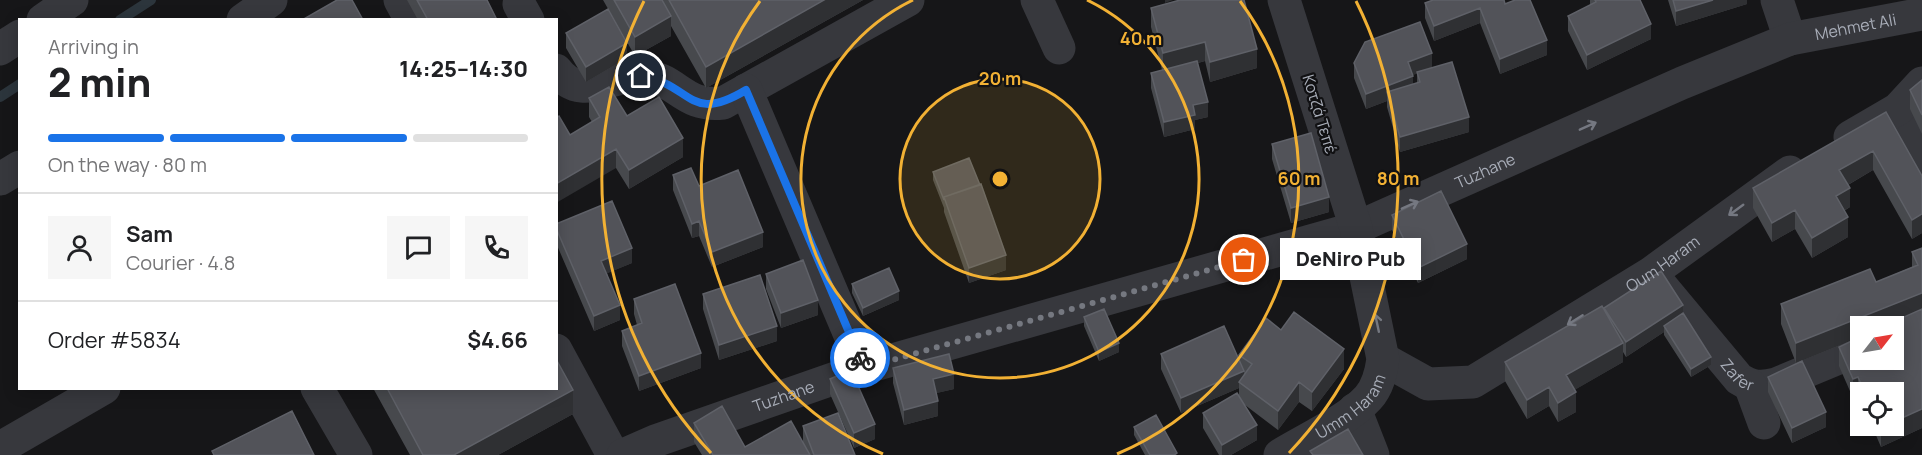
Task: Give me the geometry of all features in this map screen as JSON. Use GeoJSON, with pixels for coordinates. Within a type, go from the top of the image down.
{"type":"FeatureCollection","features":[{"type":"Feature","properties":{"kind":"street"},"geometry":{"type":"LineString","coordinates":[[46,18],[72,0]]}},
{"type":"Feature","properties":{"kind":"street"},"geometry":{"type":"LineString","coordinates":[[246,18],[271,0]]}},
{"type":"Feature","properties":{"kind":"street"},"geometry":{"type":"LineString","coordinates":[[400,0],[410,18]]}},
{"type":"Feature","properties":{"kind":"street"},"geometry":{"type":"LineString","coordinates":[[564,86],[641,76],[657,78],[696,103],[708,105],[723,103],[908,0]]}},
{"type":"Feature","properties":{"kind":"street"},"geometry":{"type":"LineString","coordinates":[[1037,0],[1059,48]]}},
{"type":"Feature","properties":{"kind":"street","name":"Κοτζά Τεπέ"},"geometry":{"type":"LineString","coordinates":[[1284,0],[1356,228]]}},
{"type":"Feature","properties":{"kind":"street"},"geometry":{"type":"LineString","coordinates":[[1777,0],[1790,39]]}},
{"type":"Feature","properties":{"kind":"street","name":"Mehmet Ali"},"geometry":{"type":"LineString","coordinates":[[1790,39],[1922,14]]}},
{"type":"Feature","properties":{"kind":"street"},"geometry":{"type":"LineString","coordinates":[[0,49],[18,37]]}},
{"type":"Feature","properties":{"kind":"street","name":"Tuzhane"},"geometry":{"type":"LineString","coordinates":[[623,455],[659,448],[864,368],[1356,228],[1682,83],[1790,39]]}},
{"type":"Feature","properties":{"kind":"street","name":"Oum Haram"},"geometry":{"type":"LineString","coordinates":[[1383,358],[1428,384],[1473,382],[1651,273],[1779,178],[1898,109],[1922,83]]}},
{"type":"Feature","properties":{"kind":"street"},"geometry":{"type":"LineString","coordinates":[[746,90],[864,368]]}},
{"type":"Feature","properties":{"kind":"street"},"geometry":{"type":"LineString","coordinates":[[1898,109],[1922,160]]}},
{"type":"Feature","properties":{"kind":"street"},"geometry":{"type":"LineString","coordinates":[[0,179],[18,168]]}},
{"type":"Feature","properties":{"kind":"street","name":"Umm Haram"},"geometry":{"type":"LineString","coordinates":[[1280,455],[1355,409],[1369,397],[1377,383],[1383,358],[1356,228]]}},
{"type":"Feature","properties":{"kind":"street","name":"Zafer"},"geometry":{"type":"LineString","coordinates":[[1651,273],[1739,378],[1750,386],[1761,387],[1776,384],[1850,353]]}},
{"type":"Feature","properties":{"kind":"street"},"geometry":{"type":"LineString","coordinates":[[558,354],[613,455]]}},
{"type":"Feature","properties":{"kind":"street"},"geometry":{"type":"LineString","coordinates":[[1750,386],[1764,423]]}},
{"type":"Feature","properties":{"kind":"street"},"geometry":{"type":"LineString","coordinates":[[0,448],[101,390]]}},
{"type":"Feature","properties":{"kind":"street"},"geometry":{"type":"LineString","coordinates":[[318,390],[356,455]]}},
{"type":"Feature","properties":{"kind":"street"},"geometry":{"type":"LineString","coordinates":[[1355,409],[1373,455]]}},
{"type":"Feature","properties":{"kind":"building"},"geometry":{"type":"Polygon","coordinates":[[[337,0],[352,0],[362,18],[306,18],[337,0]]]}},
{"type":"Feature","properties":{"kind":"building"},"geometry":{"type":"Polygon","coordinates":[[[417,0],[487,0],[496,18],[427,18],[417,0]]]}},
{"type":"Feature","properties":{"kind":"building"},"geometry":{"type":"Polygon","coordinates":[[[614,0],[662,0],[671,16],[635,37],[614,0]]]}},
{"type":"Feature","properties":{"kind":"building"},"geometry":{"type":"Polygon","coordinates":[[[669,0],[824,0],[706,67],[669,0]]]}},
{"type":"Feature","properties":{"kind":"building"},"geometry":{"type":"Polygon","coordinates":[[[1180,0],[1244,0],[1257,49],[1210,62],[1205,42],[1163,53],[1151,8],[1180,0]]]}},
{"type":"Feature","properties":{"kind":"building"},"geometry":{"type":"Polygon","coordinates":[[[1433,0],[1504,0],[1505,4],[1515,0],[1530,0],[1547,40],[1500,59],[1480,8],[1434,26],[1425,3],[1433,0]]]}},
{"type":"Feature","properties":{"kind":"building"},"geometry":{"type":"Polygon","coordinates":[[[1595,0],[1640,0],[1651,24],[1587,55],[1568,16],[1596,2],[1595,0]]]}},
{"type":"Feature","properties":{"kind":"building"},"geometry":{"type":"Polygon","coordinates":[[[1673,0],[1713,0],[1676,11],[1673,0]]]}},
{"type":"Feature","properties":{"kind":"building"},"geometry":{"type":"Polygon","coordinates":[[[608,9],[627,43],[586,67],[566,33],[608,9]]]}},
{"type":"Feature","properties":{"kind":"building"},"geometry":{"type":"Polygon","coordinates":[[[1420,22],[1432,53],[1408,62],[1413,76],[1366,94],[1354,63],[1365,42],[1420,22]]]}},
{"type":"Feature","properties":{"kind":"building"},"geometry":{"type":"Polygon","coordinates":[[[1197,61],[1208,102],[1193,105],[1195,115],[1164,122],[1151,73],[1197,61]]]}},
{"type":"Feature","properties":{"kind":"building"},"geometry":{"type":"Polygon","coordinates":[[[1452,62],[1469,117],[1400,137],[1387,92],[1420,82],[1417,72],[1452,62]]]}},
{"type":"Feature","properties":{"kind":"building"},"geometry":{"type":"Polygon","coordinates":[[[1922,80],[1922,115],[1910,90],[1922,80]]]}},
{"type":"Feature","properties":{"kind":"building"},"geometry":{"type":"Polygon","coordinates":[[[609,87],[627,116],[659,97],[683,138],[629,170],[616,149],[558,183],[558,117],[570,135],[600,117],[589,98],[609,87]]]}},
{"type":"Feature","properties":{"kind":"building"},"geometry":{"type":"Polygon","coordinates":[[[1886,112],[1922,176],[1922,214],[1912,220],[1873,151],[1839,170],[1850,188],[1836,196],[1848,217],[1812,238],[1795,210],[1772,223],[1753,188],[1886,112]]]}},
{"type":"Feature","properties":{"kind":"building"},"geometry":{"type":"Polygon","coordinates":[[[1311,133],[1329,197],[1291,208],[1272,144],[1311,133]]]}},
{"type":"Feature","properties":{"kind":"building"},"geometry":{"type":"Polygon","coordinates":[[[969,158],[980,185],[944,197],[944,200],[933,172],[969,158]]]}},
{"type":"Feature","properties":{"kind":"building"},"geometry":{"type":"Polygon","coordinates":[[[691,168],[699,186],[738,170],[763,232],[712,252],[699,221],[692,224],[673,175],[691,168]]]}},
{"type":"Feature","properties":{"kind":"building"},"geometry":{"type":"Polygon","coordinates":[[[981,184],[1006,255],[969,268],[944,197],[981,184]]]}},
{"type":"Feature","properties":{"kind":"building"},"geometry":{"type":"Polygon","coordinates":[[[1441,191],[1467,244],[1418,268],[1392,215],[1441,191]]]}},
{"type":"Feature","properties":{"kind":"building"},"geometry":{"type":"Polygon","coordinates":[[[612,201],[632,248],[601,261],[620,305],[594,316],[558,233],[558,223],[612,201]]]}},
{"type":"Feature","properties":{"kind":"building"},"geometry":{"type":"Polygon","coordinates":[[[1922,248],[1922,293],[1864,316],[1850,316],[1850,322],[1796,343],[1781,304],[1870,269],[1876,282],[1918,265],[1912,252],[1922,248]]]}},
{"type":"Feature","properties":{"kind":"building"},"geometry":{"type":"Polygon","coordinates":[[[803,260],[818,300],[781,313],[766,274],[803,260]]]}},
{"type":"Feature","properties":{"kind":"building"},"geometry":{"type":"Polygon","coordinates":[[[889,268],[899,291],[863,308],[852,284],[889,268]]]}},
{"type":"Feature","properties":{"kind":"building"},"geometry":{"type":"Polygon","coordinates":[[[1661,271],[1683,305],[1626,342],[1604,308],[1661,271]]]}},
{"type":"Feature","properties":{"kind":"building"},"geometry":{"type":"Polygon","coordinates":[[[760,275],[777,326],[719,345],[703,294],[760,275]]]}},
{"type":"Feature","properties":{"kind":"building"},"geometry":{"type":"Polygon","coordinates":[[[675,284],[701,353],[639,376],[622,331],[642,323],[634,299],[675,284]]]}},
{"type":"Feature","properties":{"kind":"building"},"geometry":{"type":"Polygon","coordinates":[[[1602,306],[1623,343],[1566,375],[1576,392],[1558,403],[1549,387],[1527,400],[1505,362],[1602,306]]]}},
{"type":"Feature","properties":{"kind":"building"},"geometry":{"type":"Polygon","coordinates":[[[1104,309],[1119,343],[1099,352],[1084,317],[1104,309]]]}},
{"type":"Feature","properties":{"kind":"building"},"geometry":{"type":"Polygon","coordinates":[[[1922,309],[1922,409],[1904,417],[1904,382],[1860,382],[1858,377],[1853,379],[1839,347],[1850,342],[1850,370],[1904,370],[1904,317],[1922,309]]]}},
{"type":"Feature","properties":{"kind":"building"},"geometry":{"type":"Polygon","coordinates":[[[1294,312],[1344,349],[1312,392],[1299,382],[1278,411],[1239,382],[1252,364],[1239,355],[1266,318],[1281,330],[1294,312]]]}},
{"type":"Feature","properties":{"kind":"building"},"geometry":{"type":"Polygon","coordinates":[[[1683,313],[1711,357],[1691,369],[1664,326],[1683,313]]]}},
{"type":"Feature","properties":{"kind":"building"},"geometry":{"type":"Polygon","coordinates":[[[1224,326],[1244,371],[1181,398],[1161,354],[1224,326]]]}},
{"type":"Feature","properties":{"kind":"building"},"geometry":{"type":"Polygon","coordinates":[[[949,354],[954,374],[933,379],[938,401],[904,410],[893,368],[949,354]]]}},
{"type":"Feature","properties":{"kind":"building"},"geometry":{"type":"Polygon","coordinates":[[[1802,361],[1826,412],[1792,428],[1768,377],[1802,361]]]}},
{"type":"Feature","properties":{"kind":"building"},"geometry":{"type":"Polygon","coordinates":[[[558,363],[573,390],[454,455],[423,455],[388,390],[558,390],[558,363]]]}},
{"type":"Feature","properties":{"kind":"building"},"geometry":{"type":"Polygon","coordinates":[[[851,370],[875,424],[854,433],[830,379],[851,370]]]}},
{"type":"Feature","properties":{"kind":"building"},"geometry":{"type":"Polygon","coordinates":[[[1237,393],[1257,425],[1222,445],[1203,413],[1237,393]]]}},
{"type":"Feature","properties":{"kind":"building"},"geometry":{"type":"Polygon","coordinates":[[[722,406],[745,447],[791,421],[810,455],[713,455],[694,423],[722,406]]]}},
{"type":"Feature","properties":{"kind":"building"},"geometry":{"type":"Polygon","coordinates":[[[292,411],[314,455],[214,455],[212,451],[292,411]]]}},
{"type":"Feature","properties":{"kind":"building"},"geometry":{"type":"Polygon","coordinates":[[[838,413],[855,455],[814,455],[803,426],[838,413]]]}},
{"type":"Feature","properties":{"kind":"building"},"geometry":{"type":"Polygon","coordinates":[[[1156,415],[1177,453],[1174,455],[1150,455],[1134,427],[1156,415]]]}},
{"type":"Feature","properties":{"kind":"building"},"geometry":{"type":"Polygon","coordinates":[[[1348,429],[1363,455],[1313,455],[1310,451],[1348,429]]]}},
{"type":"Feature","properties":{"kind":"waterway"},"geometry":{"type":"LineString","coordinates":[[123,18],[151,0]]}},
{"type":"Feature","properties":{"kind":"waterway"},"geometry":{"type":"LineString","coordinates":[[0,97],[18,85]]}},
{"type":"Feature","properties":{"kind":"way so far"},"geometry":{"type":"LineString","coordinates":[[860,358],[864,368],[1244,260]]}},
{"type":"Feature","properties":{"kind":"place","name":"DeNiro Pub"},"geometry":{"type":"Point","coordinates":[1244,260]}},
{"type":"Feature","properties":{"kind":"route"},"geometry":{"type":"LineString","coordinates":[[641,76],[657,78],[676,88],[696,103],[708,105],[723,103],[746,90],[860,358]]}}]}
